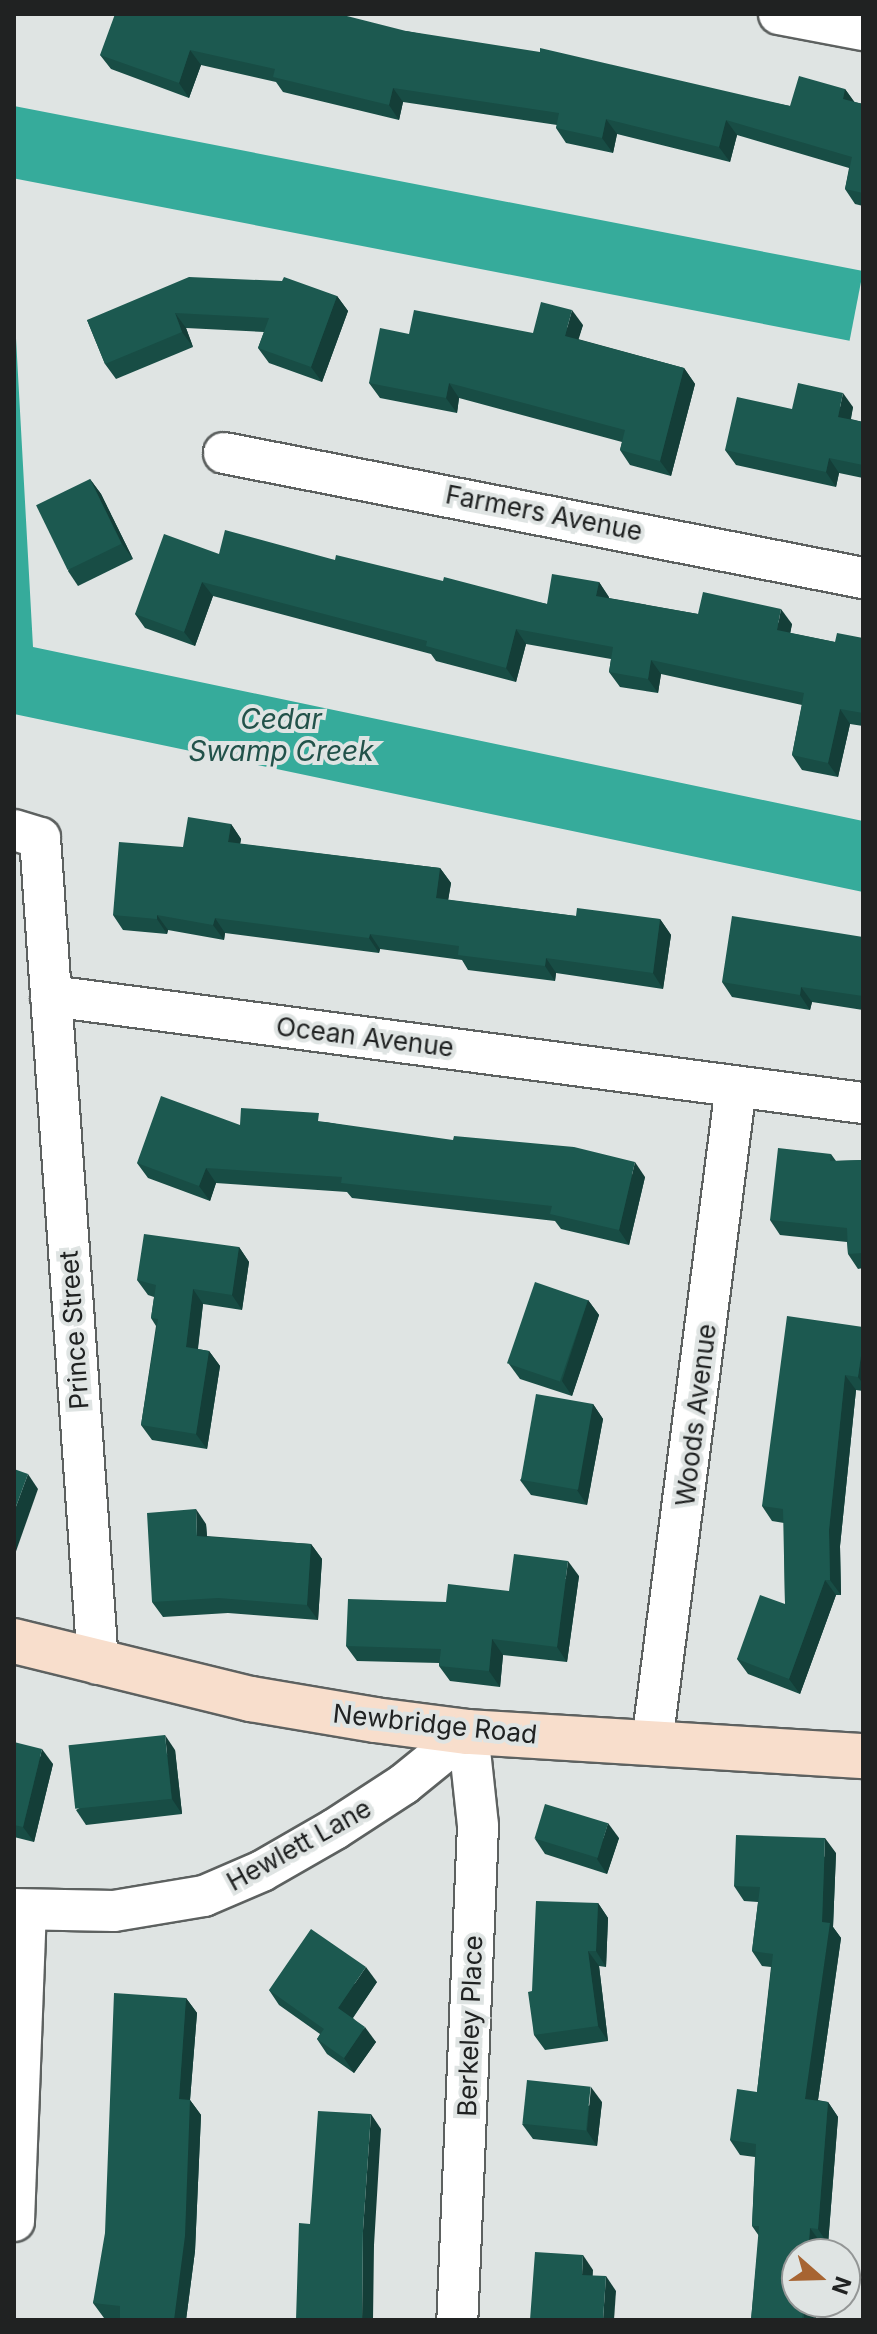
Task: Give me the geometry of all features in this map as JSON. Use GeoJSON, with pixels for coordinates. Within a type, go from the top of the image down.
{"type":"FeatureCollection","features":[{"type":"Feature","properties":{"kind":"street"},"geometry":{"type":"LineString","coordinates":[[779,14],[863,30]]}},
{"type":"Feature","properties":{"kind":"street","name":"Farmers Avenue"},"geometry":{"type":"LineString","coordinates":[[224,453],[863,578]]}},
{"type":"Feature","properties":{"kind":"street"},"geometry":{"type":"LineString","coordinates":[[14,830],[40,838],[51,996]]}},
{"type":"Feature","properties":{"kind":"street","name":"Ocean Avenue"},"geometry":{"type":"LineString","coordinates":[[51,996],[863,1103]]}},
{"type":"Feature","properties":{"kind":"street","name":"Prince Street"},"geometry":{"type":"LineString","coordinates":[[51,996],[98,1664]]}},
{"type":"Feature","properties":{"kind":"street","name":"Woods Avenue"},"geometry":{"type":"LineString","coordinates":[[652,1743],[736,1086]]}},
{"type":"Feature","properties":{"kind":"street","name":"Newbridge Road"},"geometry":{"type":"LineString","coordinates":[[14,1641],[251,1699],[468,1732],[863,1756]]}},
{"type":"Feature","properties":{"kind":"street","name":"Hewlett Lane"},"geometry":{"type":"LineString","coordinates":[[20,1910],[114,1911],[204,1896],[262,1871],[335,1829],[404,1784],[468,1732]]}},
{"type":"Feature","properties":{"kind":"street","name":"Berkeley Place"},"geometry":{"type":"LineString","coordinates":[[457,2320],[478,1826],[468,1732]]}},
{"type":"Feature","properties":{"kind":"street"},"geometry":{"type":"LineString","coordinates":[[14,2221],[20,1910]]}},
{"type":"Feature","properties":{"kind":"water"},"geometry":{"type":"Polygon","coordinates":[[[14,106],[863,271],[850,341],[14,178],[14,106]]]}},
{"type":"Feature","properties":{"kind":"water","name":"Cedar Swamp Creek"},"geometry":{"type":"Polygon","coordinates":[[[14,302],[33,647],[863,821],[863,892],[14,714],[14,302]]]}},
{"type":"Feature","properties":{"kind":"building"},"geometry":{"type":"Polygon","coordinates":[[[115,14],[339,14],[406,31],[540,52],[540,48],[790,106],[799,76],[845,89],[843,99],[863,104],[863,193],[845,189],[852,157],[726,120],[719,147],[606,119],[602,138],[556,128],[559,113],[393,88],[389,105],[273,77],[275,69],[190,50],[179,83],[100,55],[115,14]]]}},
{"type":"Feature","properties":{"kind":"building"},"geometry":{"type":"Polygon","coordinates":[[[189,277],[282,281],[284,277],[337,296],[311,367],[258,348],[269,318],[175,313],[182,332],[105,364],[87,320],[189,277]]]}},
{"type":"Feature","properties":{"kind":"building"},"geometry":{"type":"Polygon","coordinates":[[[541,302],[572,310],[565,336],[684,368],[660,461],[620,450],[625,430],[449,383],[446,398],[369,383],[380,328],[409,334],[414,310],[533,333],[541,302]]]}},
{"type":"Feature","properties":{"kind":"building"},"geometry":{"type":"Polygon","coordinates":[[[798,383],[843,393],[838,417],[863,422],[863,465],[829,458],[826,472],[725,450],[737,397],[792,409],[798,383]]]}},
{"type":"Feature","properties":{"kind":"building"},"geometry":{"type":"Polygon","coordinates":[[[90,479],[122,544],[68,570],[36,505],[90,479]]]}},
{"type":"Feature","properties":{"kind":"building"},"geometry":{"type":"Polygon","coordinates":[[[225,530],[335,560],[336,555],[443,581],[444,577],[547,604],[552,574],[599,582],[596,596],[698,614],[703,592],[781,609],[777,630],[835,642],[837,633],[863,638],[863,713],[840,709],[828,763],[792,755],[804,693],[651,660],[648,679],[609,672],[613,647],[516,629],[506,668],[426,646],[427,641],[202,582],[184,632],[135,614],[164,534],[219,554],[225,530]]]}},
{"type":"Feature","properties":{"kind":"building"},"geometry":{"type":"Polygon","coordinates":[[[188,817],[231,824],[228,842],[440,868],[436,898],[576,916],[577,908],[660,919],[653,973],[546,958],[545,966],[458,955],[459,946],[370,934],[369,938],[215,918],[213,925],[157,915],[157,919],[113,915],[119,842],[183,847],[188,817]]]}},
{"type":"Feature","properties":{"kind":"building"},"geometry":{"type":"Polygon","coordinates":[[[732,916],[863,937],[863,996],[801,987],[800,995],[722,982],[732,916]]]}},
{"type":"Feature","properties":{"kind":"building"},"geometry":{"type":"Polygon","coordinates":[[[161,1096],[240,1125],[241,1108],[319,1113],[318,1121],[453,1140],[454,1136],[574,1147],[635,1162],[619,1230],[550,1214],[552,1206],[341,1183],[342,1177],[206,1168],[199,1186],[137,1163],[161,1096]]]}},
{"type":"Feature","properties":{"kind":"building"},"geometry":{"type":"Polygon","coordinates":[[[778,1148],[831,1154],[830,1161],[863,1160],[863,1253],[848,1254],[847,1228],[770,1220],[778,1148]]]}},
{"type":"Feature","properties":{"kind":"building"},"geometry":{"type":"Polygon","coordinates":[[[144,1234],[239,1247],[232,1295],[193,1289],[186,1347],[209,1351],[196,1434],[141,1425],[158,1319],[151,1318],[156,1285],[137,1280],[144,1234]]]}},
{"type":"Feature","properties":{"kind":"building"},"geometry":{"type":"Polygon","coordinates":[[[535,1282],[588,1300],[560,1382],[507,1363],[535,1282]]]}},
{"type":"Feature","properties":{"kind":"building"},"geometry":{"type":"Polygon","coordinates":[[[787,1316],[863,1327],[858,1377],[845,1375],[829,1530],[830,1580],[825,1580],[789,1679],[737,1659],[760,1595],[785,1604],[783,1509],[762,1506],[787,1316]]]}},
{"type":"Feature","properties":{"kind":"building"},"geometry":{"type":"Polygon","coordinates":[[[536,1394],[593,1404],[578,1490],[521,1480],[536,1394]]]}},
{"type":"Feature","properties":{"kind":"building"},"geometry":{"type":"Polygon","coordinates":[[[14,1469],[28,1474],[14,1512],[14,1469]]]}},
{"type":"Feature","properties":{"kind":"building"},"geometry":{"type":"Polygon","coordinates":[[[196,1509],[197,1536],[311,1544],[307,1605],[218,1598],[152,1602],[147,1513],[196,1509]]]}},
{"type":"Feature","properties":{"kind":"building"},"geometry":{"type":"Polygon","coordinates":[[[514,1554],[568,1561],[557,1647],[492,1639],[489,1671],[439,1666],[441,1649],[346,1646],[348,1599],[446,1602],[448,1584],[509,1591],[514,1554]]]}},
{"type":"Feature","properties":{"kind":"building"},"geometry":{"type":"Polygon","coordinates":[[[165,1735],[172,1799],[75,1809],[69,1745],[165,1735]]]}},
{"type":"Feature","properties":{"kind":"building"},"geometry":{"type":"Polygon","coordinates":[[[14,1742],[42,1749],[23,1827],[14,1825],[14,1742]]]}},
{"type":"Feature","properties":{"kind":"building"},"geometry":{"type":"Polygon","coordinates":[[[545,1804],[608,1823],[598,1858],[534,1838],[545,1804]]]}},
{"type":"Feature","properties":{"kind":"building"},"geometry":{"type":"Polygon","coordinates":[[[736,1835],[825,1838],[822,1922],[830,1923],[805,2099],[828,2102],[818,2229],[810,2228],[809,2238],[781,2238],[781,2318],[802,2320],[751,2320],[759,2226],[752,2226],[756,2144],[730,2140],[737,2089],[757,2092],[773,1954],[752,1951],[760,1887],[734,1886],[736,1835]]]}},
{"type":"Feature","properties":{"kind":"building"},"geometry":{"type":"Polygon","coordinates":[[[536,1901],[598,1903],[596,1951],[588,1951],[598,2026],[534,2035],[528,1992],[532,1991],[536,1901]]]}},
{"type":"Feature","properties":{"kind":"building"},"geometry":{"type":"Polygon","coordinates":[[[311,1929],[366,1967],[338,2008],[365,2027],[344,2058],[317,2039],[324,2029],[269,1990],[311,1929]]]}},
{"type":"Feature","properties":{"kind":"building"},"geometry":{"type":"Polygon","coordinates":[[[114,1993],[186,1998],[179,2099],[190,2100],[185,2236],[174,2320],[120,2320],[120,2306],[93,2303],[105,2233],[114,1993]]]}},
{"type":"Feature","properties":{"kind":"building"},"geometry":{"type":"Polygon","coordinates":[[[527,2080],[591,2087],[586,2130],[522,2124],[527,2080]]]}},
{"type":"Feature","properties":{"kind":"building"},"geometry":{"type":"Polygon","coordinates":[[[318,2111],[371,2114],[363,2230],[362,2320],[296,2320],[299,2223],[310,2224],[318,2111]]]}},
{"type":"Feature","properties":{"kind":"building"},"geometry":{"type":"Polygon","coordinates":[[[535,2252],[583,2255],[582,2275],[606,2276],[603,2320],[530,2320],[535,2252]]]}}]}
